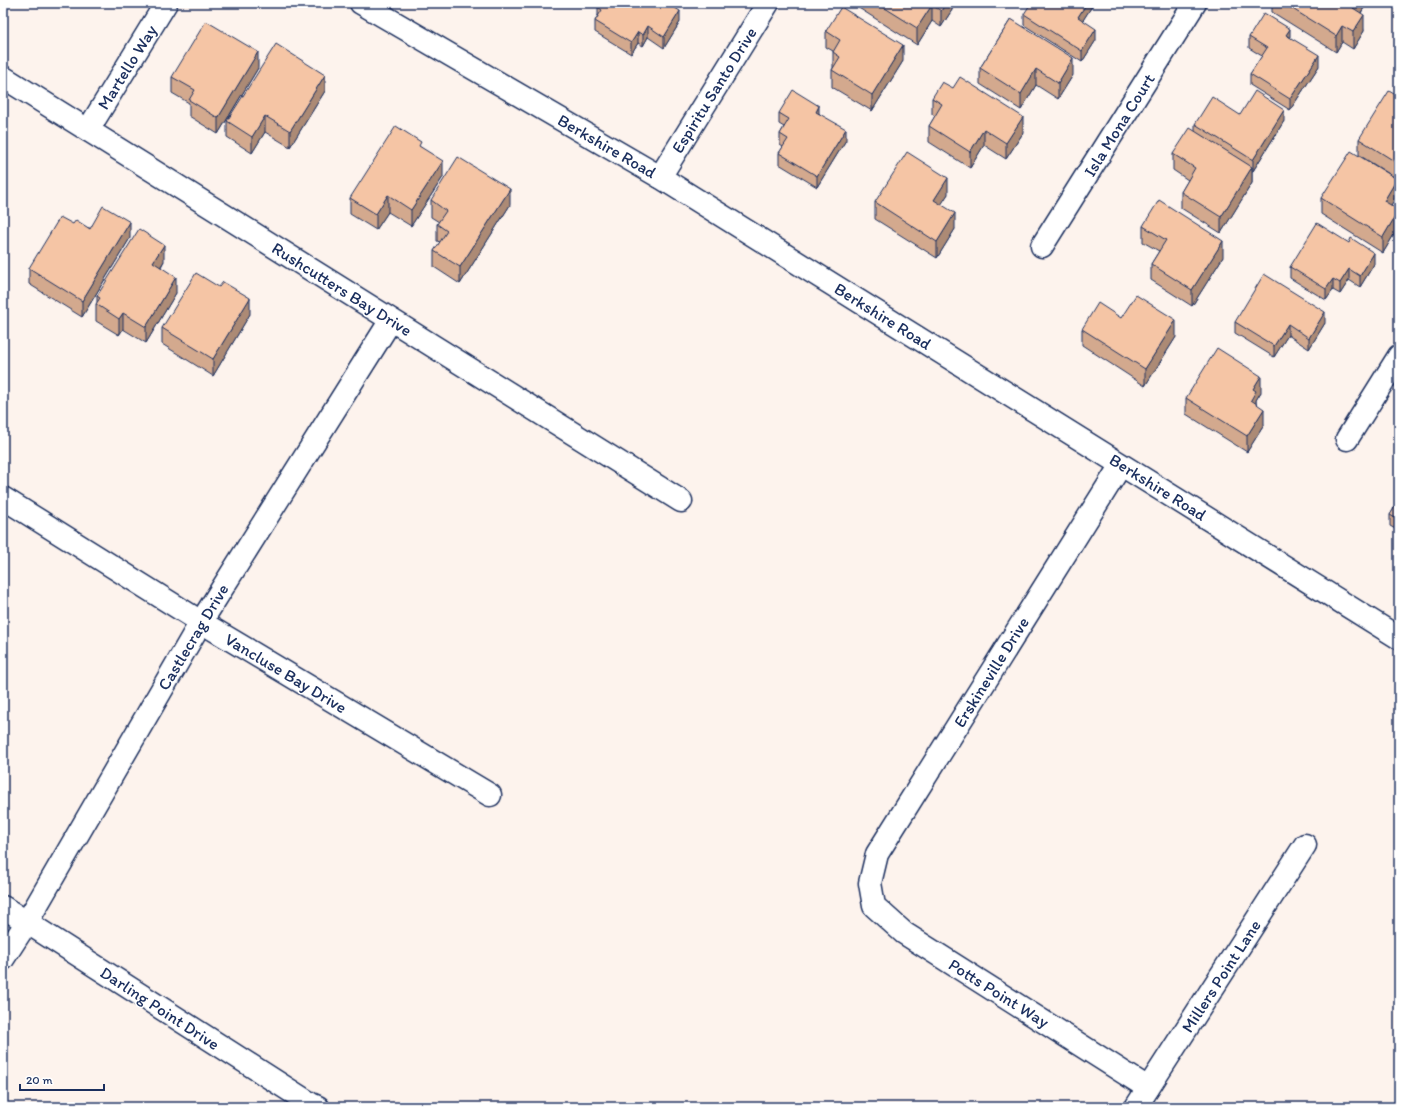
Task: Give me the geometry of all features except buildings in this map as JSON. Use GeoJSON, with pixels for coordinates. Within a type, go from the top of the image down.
{"type":"FeatureCollection","features":[{"type":"Feature","properties":{"kind":"street","name":"Martello Way"},"geometry":{"type":"LineString","coordinates":[[88,130],[166,3]]}},
{"type":"Feature","properties":{"kind":"street","name":"Berkshire Road"},"geometry":{"type":"LineString","coordinates":[[361,3],[660,177],[1399,638]]}},
{"type":"Feature","properties":{"kind":"street","name":"Espiritu Santo Drive"},"geometry":{"type":"LineString","coordinates":[[660,177],[768,3]]}},
{"type":"Feature","properties":{"kind":"street","name":"Isla Mona Court"},"geometry":{"type":"LineString","coordinates":[[1042,246],[1196,3]]}},
{"type":"Feature","properties":{"kind":"street","name":"Rushcutters Bay Drive"},"geometry":{"type":"LineString","coordinates":[[3,77],[681,500]]}},
{"type":"Feature","properties":{"kind":"street","name":"Castlecrag Drive"},"geometry":{"type":"LineString","coordinates":[[3,959],[27,922],[201,622],[391,320]]}},
{"type":"Feature","properties":{"kind":"street"},"geometry":{"type":"LineString","coordinates":[[1347,439],[1399,356]]}},
{"type":"Feature","properties":{"kind":"street","name":"Erskineville Drive"},"geometry":{"type":"LineString","coordinates":[[870,883],[877,854],[1121,465]]}},
{"type":"Feature","properties":{"kind":"street","name":"Vancluse Bay Drive"},"geometry":{"type":"LineString","coordinates":[[3,498],[201,622],[490,795]]}},
{"type":"Feature","properties":{"kind":"street","name":"Millers Point Lane"},"geometry":{"type":"LineString","coordinates":[[1136,1107],[1305,845]]}},
{"type":"Feature","properties":{"kind":"street","name":"Potts Point Way"},"geometry":{"type":"LineString","coordinates":[[870,883],[874,906],[904,933],[1148,1088]]}},
{"type":"Feature","properties":{"kind":"street","name":"Darling Point Drive"},"geometry":{"type":"LineString","coordinates":[[3,907],[310,1104],[318,1107]]}}]}
